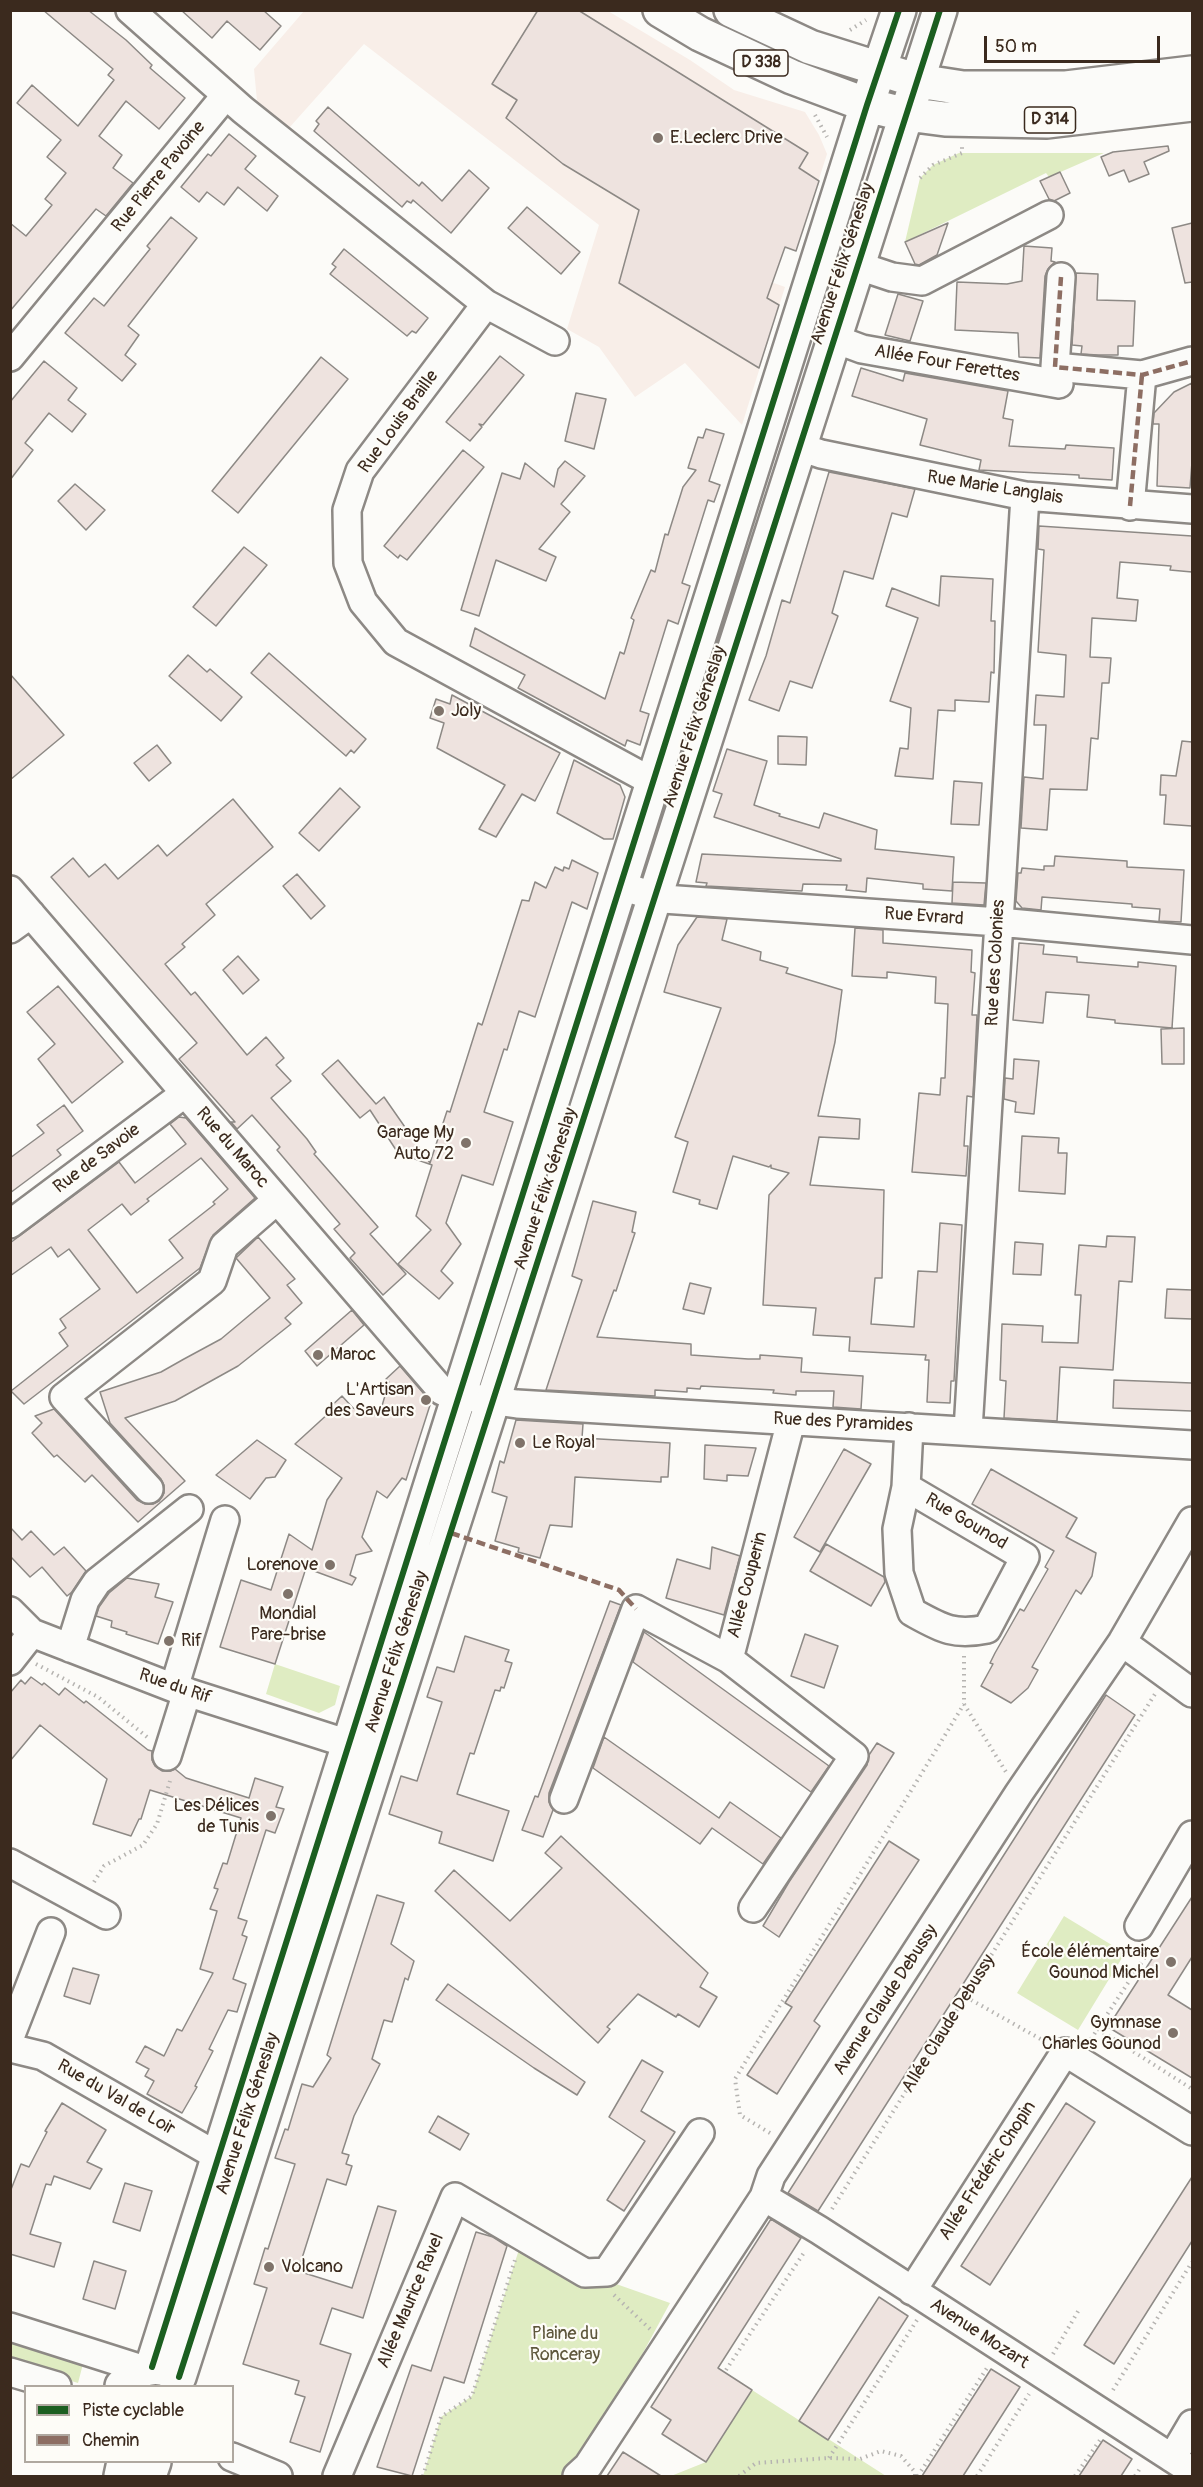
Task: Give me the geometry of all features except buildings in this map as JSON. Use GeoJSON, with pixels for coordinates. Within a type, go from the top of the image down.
{"type":"FeatureCollection","features":[{"type":"Feature","properties":{"kind":"main road","name":"D 338"},"geometry":{"type":"LineString","coordinates":[[660,10],[700,34],[792,78],[867,105]]}},
{"type":"Feature","properties":{"kind":"main road","name":"D 338"},"geometry":{"type":"LineString","coordinates":[[731,10],[810,47],[879,69]]}},
{"type":"Feature","properties":{"kind":"main road","name":"Avenue Félix Géneslay"},"geometry":{"type":"LineString","coordinates":[[157,2377],[494,1399],[940,10]]}},
{"type":"Feature","properties":{"kind":"main road","name":"Avenue Félix Géneslay"},"geometry":{"type":"LineString","coordinates":[[157,2377],[219,2157],[879,69],[885,13]]}},
{"type":"Feature","properties":{"kind":"main road"},"geometry":{"type":"LineString","coordinates":[[879,69],[918,81]]}},
{"type":"Feature","properties":{"kind":"main road","name":"D 314"},"geometry":{"type":"LineString","coordinates":[[918,81],[963,88],[1066,88],[1192,73]]}},
{"type":"Feature","properties":{"kind":"main road","name":"D 314"},"geometry":{"type":"LineString","coordinates":[[908,114],[945,120],[1047,121],[1192,104]]}},
{"type":"Feature","properties":{"kind":"main road"},"geometry":{"type":"LineString","coordinates":[[867,105],[908,114]]}},
{"type":"Feature","properties":{"kind":"street"},"geometry":{"type":"LineString","coordinates":[[130,10],[226,95],[486,304],[555,341]]}},
{"type":"Feature","properties":{"kind":"street","name":"Rue Pierre Pavoine"},"geometry":{"type":"LineString","coordinates":[[10,357],[226,95]]}},
{"type":"Feature","properties":{"kind":"street"},"geometry":{"type":"LineString","coordinates":[[859,266],[892,277],[922,281],[1049,215]]}},
{"type":"Feature","properties":{"kind":"street"},"geometry":{"type":"LineString","coordinates":[[1061,277],[1055,367],[1142,375],[1192,361]]}},
{"type":"Feature","properties":{"kind":"street","name":"Rue Louis Braille"},"geometry":{"type":"LineString","coordinates":[[486,304],[360,471],[347,510],[348,563],[363,602],[396,642],[640,775],[655,779]]}},
{"type":"Feature","properties":{"kind":"street","name":"Allée Four Ferettes"},"geometry":{"type":"LineString","coordinates":[[835,339],[862,348],[1059,384]]}},
{"type":"Feature","properties":{"kind":"street"},"geometry":{"type":"LineString","coordinates":[[1130,506],[1142,375]]}},
{"type":"Feature","properties":{"kind":"street","name":"Rue Marie Langlais"},"geometry":{"type":"LineString","coordinates":[[800,447],[902,472],[1025,496],[1130,506],[1192,509]]}},
{"type":"Feature","properties":{"kind":"street","name":"Rue des Colonies"},"geometry":{"type":"LineString","coordinates":[[968,1430],[1025,496]]}},
{"type":"Feature","properties":{"kind":"street","name":"Rue Evrard"},"geometry":{"type":"LineString","coordinates":[[621,885],[656,897],[999,922],[1192,940]]}},
{"type":"Feature","properties":{"kind":"street","name":"Rue du Maroc"},"geometry":{"type":"LineString","coordinates":[[10,890],[21,921],[184,1094],[442,1391],[460,1396]]}},
{"type":"Feature","properties":{"kind":"street","name":"Rue de Savoie"},"geometry":{"type":"LineString","coordinates":[[10,1224],[184,1094]]}},
{"type":"Feature","properties":{"kind":"street"},"geometry":{"type":"LineString","coordinates":[[149,1489],[64,1397],[212,1281],[224,1246],[277,1200]]}},
{"type":"Feature","properties":{"kind":"street","name":"Rue des Pyramides"},"geometry":{"type":"LineString","coordinates":[[460,1396],[494,1399],[512,1404],[1192,1445]]}},
{"type":"Feature","properties":{"kind":"street","name":"Allée Couperin"},"geometry":{"type":"LineString","coordinates":[[564,1798],[636,1609],[729,1659],[791,1420]]}},
{"type":"Feature","properties":{"kind":"street","name":"Rue Gounod"},"geometry":{"type":"LineString","coordinates":[[906,1487],[1025,1557],[987,1629],[965,1634],[940,1628],[912,1612],[899,1573],[897,1529],[906,1487],[909,1427]]}},
{"type":"Feature","properties":{"kind":"street"},"geometry":{"type":"LineString","coordinates":[[70,1648],[85,1600],[97,1582],[189,1509]]}},
{"type":"Feature","properties":{"kind":"street"},"geometry":{"type":"LineString","coordinates":[[167,1756],[181,1690],[225,1520]]}},
{"type":"Feature","properties":{"kind":"street","name":"Avenue Claude Debussy"},"geometry":{"type":"LineString","coordinates":[[577,2476],[588,2466],[764,2198],[771,2176],[1019,1793],[1122,1642],[1192,1521]]}},
{"type":"Feature","properties":{"kind":"street","name":"Rue du Rif"},"geometry":{"type":"LineString","coordinates":[[10,1611],[20,1649],[70,1648],[181,1690],[350,1744]]}},
{"type":"Feature","properties":{"kind":"street"},"geometry":{"type":"LineString","coordinates":[[1122,1642],[1192,1693]]}},
{"type":"Feature","properties":{"kind":"street"},"geometry":{"type":"LineString","coordinates":[[729,1659],[854,1756],[753,1908]]}},
{"type":"Feature","properties":{"kind":"street"},"geometry":{"type":"LineString","coordinates":[[1139,1926],[1192,1835]]}},
{"type":"Feature","properties":{"kind":"street"},"geometry":{"type":"LineString","coordinates":[[10,1863],[106,1915]]}},
{"type":"Feature","properties":{"kind":"street"},"geometry":{"type":"LineString","coordinates":[[13,2045],[51,1932]]}},
{"type":"Feature","properties":{"kind":"street","name":"Rue du Val de Loir"},"geometry":{"type":"LineString","coordinates":[[13,2045],[43,2056],[219,2157]]}},
{"type":"Feature","properties":{"kind":"street"},"geometry":{"type":"LineString","coordinates":[[1065,2052],[1192,2131]]}},
{"type":"Feature","properties":{"kind":"street","name":"Allée Frédéric Chopin"},"geometry":{"type":"LineString","coordinates":[[920,2296],[1065,2052]]}},
{"type":"Feature","properties":{"kind":"street"},"geometry":{"type":"LineString","coordinates":[[607,2272],[700,2133]]}},
{"type":"Feature","properties":{"kind":"street","name":"Allée Maurice Ravel"},"geometry":{"type":"LineString","coordinates":[[337,2476],[455,2197],[585,2273],[607,2272]]}},
{"type":"Feature","properties":{"kind":"street","name":"Avenue Mozart"},"geometry":{"type":"LineString","coordinates":[[764,2198],[819,2230],[1182,2464]]}},
{"type":"Feature","properties":{"kind":"street"},"geometry":{"type":"LineString","coordinates":[[10,2327],[157,2377]]}},
{"type":"Feature","properties":{"kind":"street"},"geometry":{"type":"LineString","coordinates":[[10,2372],[54,2385]]}},
{"type":"Feature","properties":{"kind":"street"},"geometry":{"type":"LineString","coordinates":[[1182,2464],[1192,2424]]}},
{"type":"Feature","properties":{"kind":"street"},"geometry":{"type":"LineString","coordinates":[[234,2458],[278,2476]]}},
{"type":"Feature","properties":{"kind":"path"},"geometry":{"type":"LineString","coordinates":[[848,31],[885,13]]}},
{"type":"Feature","properties":{"kind":"path"},"geometry":{"type":"LineString","coordinates":[[813,112],[829,142]]}},
{"type":"Feature","properties":{"kind":"path"},"geometry":{"type":"LineString","coordinates":[[920,178],[933,165],[962,153],[962,144]]}},
{"type":"Feature","properties":{"kind":"path"},"geometry":{"type":"LineString","coordinates":[[792,2146],[740,2115],[735,2079],[964,1704],[965,1634]]}},
{"type":"Feature","properties":{"kind":"path"},"geometry":{"type":"LineString","coordinates":[[20,1649],[98,1697],[167,1756],[170,1778],[157,1824],[143,1845],[104,1866],[82,1902]]}},
{"type":"Feature","properties":{"kind":"path"},"geometry":{"type":"LineString","coordinates":[[964,1704],[1019,1793]]}},
{"type":"Feature","properties":{"kind":"path"},"geometry":{"type":"LineString","coordinates":[[966,1997],[1065,2052],[1073,2040],[1087,2046],[1156,1940],[1139,1926]]}},
{"type":"Feature","properties":{"kind":"path"},"geometry":{"type":"LineString","coordinates":[[1098,2029],[1192,2089]]}},
{"type":"Feature","properties":{"kind":"path"},"geometry":{"type":"LineString","coordinates":[[423,2476],[441,2417],[472,2396],[523,2237]]}},
{"type":"Feature","properties":{"kind":"path"},"geometry":{"type":"LineString","coordinates":[[1076,2476],[1192,2262]]}},
{"type":"Feature","properties":{"kind":"path"},"geometry":{"type":"LineString","coordinates":[[607,2272],[614,2295],[667,2345]]}},
{"type":"Feature","properties":{"kind":"path"},"geometry":{"type":"LineString","coordinates":[[829,2458],[920,2296]]}},
{"type":"Feature","properties":{"kind":"path"},"geometry":{"type":"LineString","coordinates":[[977,2476],[1042,2374],[1080,2308]]}},
{"type":"Feature","properties":{"kind":"path"},"geometry":{"type":"LineString","coordinates":[[738,2476],[756,2463],[829,2458],[860,2459],[880,2451],[901,2456],[917,2476],[1000,2348]]}},
{"type":"Feature","properties":{"kind":"shaded area"},"geometry":{"type":"Polygon","coordinates":[[[304,11],[608,11],[690,60],[734,90],[805,112],[827,154],[796,251],[785,247],[702,257],[785,287],[742,425],[685,363],[635,397],[599,347],[567,329],[599,225],[364,44],[289,128],[257,101],[254,69],[304,11]]]}},
{"type":"Feature","properties":{"kind":"green space"},"geometry":{"type":"Polygon","coordinates":[[[959,153],[1104,153],[1049,177],[1046,173],[905,242],[920,178],[933,165],[959,153]]]}},
{"type":"Feature","properties":{"kind":"green space"},"geometry":{"type":"Polygon","coordinates":[[[275,1664],[340,1686],[335,1705],[319,1713],[266,1694],[275,1664]]]}},
{"type":"Feature","properties":{"kind":"green space"},"geometry":{"type":"Polygon","coordinates":[[[1064,1916],[1125,1953],[1078,2030],[1017,1993],[1064,1916]]]}},
{"type":"Feature","properties":{"kind":"green space","name":"Plaine du Ronceray"},"geometry":{"type":"Polygon","coordinates":[[[523,2237],[585,2273],[670,2303],[625,2386],[579,2463],[598,2476],[423,2476],[441,2417],[472,2396],[523,2237]]]}},
{"type":"Feature","properties":{"kind":"green space"},"geometry":{"type":"Polygon","coordinates":[[[11,2335],[84,2360],[78,2383],[11,2362],[11,2335]]]}},
{"type":"Feature","properties":{"kind":"green space"},"geometry":{"type":"Polygon","coordinates":[[[752,2390],[886,2476],[671,2476],[706,2462],[752,2390]]]}},
{"type":"Feature","properties":{"kind":"marked path"},"geometry":{"type":"LineString","coordinates":[[1061,277],[1055,367],[1142,375],[1192,361]]}},
{"type":"Feature","properties":{"kind":"marked path"},"geometry":{"type":"LineString","coordinates":[[1130,506],[1142,375]]}},
{"type":"Feature","properties":{"kind":"marked path"},"geometry":{"type":"LineString","coordinates":[[451,1533],[619,1590],[636,1609]]}},
{"type":"Feature","properties":{"kind":"cycle path"},"geometry":{"type":"LineString","coordinates":[[152,2367],[867,105],[899,10]]}},
{"type":"Feature","properties":{"kind":"cycle path"},"geometry":{"type":"LineString","coordinates":[[179,2377],[940,10]]}},
{"type":"Feature","properties":{"kind":"place","name":"E.Leclerc Drive"},"geometry":{"type":"Point","coordinates":[658,138]}},
{"type":"Feature","properties":{"kind":"place","name":"Joly"},"geometry":{"type":"Point","coordinates":[439,711]}},
{"type":"Feature","properties":{"kind":"place","name":"Garage My Auto 72"},"geometry":{"type":"Point","coordinates":[466,1143]}},
{"type":"Feature","properties":{"kind":"place","name":"Maroc"},"geometry":{"type":"Point","coordinates":[318,1355]}},
{"type":"Feature","properties":{"kind":"place","name":"L'Artisan des Saveurs"},"geometry":{"type":"Point","coordinates":[426,1400]}},
{"type":"Feature","properties":{"kind":"place","name":"Le Royal"},"geometry":{"type":"Point","coordinates":[520,1443]}},
{"type":"Feature","properties":{"kind":"place","name":"Lorenove"},"geometry":{"type":"Point","coordinates":[330,1565]}},
{"type":"Feature","properties":{"kind":"place","name":"Mondial Pare-brise"},"geometry":{"type":"Point","coordinates":[288,1594]}},
{"type":"Feature","properties":{"kind":"place","name":"Rif"},"geometry":{"type":"Point","coordinates":[169,1641]}},
{"type":"Feature","properties":{"kind":"place","name":"Les Délices de Tunis"},"geometry":{"type":"Point","coordinates":[271,1816]}},
{"type":"Feature","properties":{"kind":"place","name":"École élémentaire Gounod Michel"},"geometry":{"type":"Point","coordinates":[1171,1962]}},
{"type":"Feature","properties":{"kind":"place","name":"Gymnase Charles Gounod"},"geometry":{"type":"Point","coordinates":[1173,2033]}},
{"type":"Feature","properties":{"kind":"place","name":"Volcano"},"geometry":{"type":"Point","coordinates":[269,2267]}}]}
